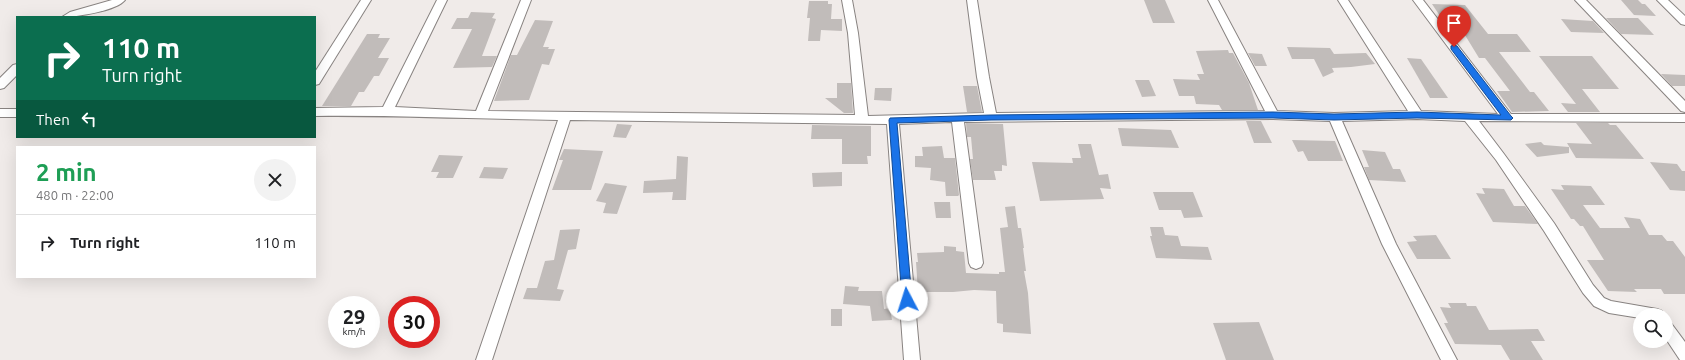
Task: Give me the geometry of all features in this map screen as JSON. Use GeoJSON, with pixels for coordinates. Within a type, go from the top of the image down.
{"type":"FeatureCollection","features":[{"type":"Feature","properties":{"kind":"street"},"geometry":{"type":"LineString","coordinates":[[69,16],[77,11],[111,6],[120,0]]}},
{"type":"Feature","properties":{"kind":"street"},"geometry":{"type":"LineString","coordinates":[[316,79],[366,0]]}},
{"type":"Feature","properties":{"kind":"street"},"geometry":{"type":"LineString","coordinates":[[387,111],[442,0]]}},
{"type":"Feature","properties":{"kind":"street"},"geometry":{"type":"LineString","coordinates":[[480,114],[526,0]]}},
{"type":"Feature","properties":{"kind":"street"},"geometry":{"type":"LineString","coordinates":[[848,0],[862,120]]}},
{"type":"Feature","properties":{"kind":"street"},"geometry":{"type":"LineString","coordinates":[[972,0],[983,77],[991,117]]}},
{"type":"Feature","properties":{"kind":"street"},"geometry":{"type":"LineString","coordinates":[[1213,0],[1273,115]]}},
{"type":"Feature","properties":{"kind":"street"},"geometry":{"type":"LineString","coordinates":[[1343,0],[1417,115]]}},
{"type":"Feature","properties":{"kind":"street"},"geometry":{"type":"LineString","coordinates":[[1418,0],[1508,118]]}},
{"type":"Feature","properties":{"kind":"street"},"geometry":{"type":"LineString","coordinates":[[1580,0],[1685,108]]}},
{"type":"Feature","properties":{"kind":"street"},"geometry":{"type":"LineString","coordinates":[[1662,0],[1685,22]]}},
{"type":"Feature","properties":{"kind":"street"},"geometry":{"type":"LineString","coordinates":[[0,85],[16,69]]}},
{"type":"Feature","properties":{"kind":"street"},"geometry":{"type":"LineString","coordinates":[[316,112],[387,111],[480,114],[862,120],[958,119],[991,117],[1273,115],[1334,117],[1417,115],[1508,118],[1685,118]]}},
{"type":"Feature","properties":{"kind":"street"},"geometry":{"type":"LineString","coordinates":[[0,113],[16,113]]}},
{"type":"Feature","properties":{"kind":"street"},"geometry":{"type":"LineString","coordinates":[[484,360],[566,115]]}},
{"type":"Feature","properties":{"kind":"street"},"geometry":{"type":"LineString","coordinates":[[1468,116],[1500,157],[1598,302],[1609,307],[1633,311]]}},
{"type":"Feature","properties":{"kind":"street"},"geometry":{"type":"LineString","coordinates":[[1334,117],[1390,244],[1449,360]]}},
{"type":"Feature","properties":{"kind":"street"},"geometry":{"type":"LineString","coordinates":[[958,119],[976,263]]}},
{"type":"Feature","properties":{"kind":"street"},"geometry":{"type":"LineString","coordinates":[[893,120],[912,360]]}},
{"type":"Feature","properties":{"kind":"street"},"geometry":{"type":"LineString","coordinates":[[1673,337],[1685,355]]}},
{"type":"Feature","properties":{"kind":"building"},"geometry":{"type":"Polygon","coordinates":[[[1144,0],[1165,0],[1175,23],[1153,23],[1144,0]]]}},
{"type":"Feature","properties":{"kind":"building"},"geometry":{"type":"Polygon","coordinates":[[[1621,0],[1638,0],[1642,4],[1645,4],[1656,16],[1634,15],[1621,0]]]}},
{"type":"Feature","properties":{"kind":"building"},"geometry":{"type":"Polygon","coordinates":[[[809,1],[828,1],[828,4],[832,4],[831,19],[842,19],[842,31],[821,30],[820,41],[808,41],[810,18],[807,18],[809,1]]]}},
{"type":"Feature","properties":{"kind":"building"},"geometry":{"type":"Polygon","coordinates":[[[1432,4],[1465,5],[1488,34],[1517,34],[1531,52],[1499,52],[1530,92],[1534,92],[1549,111],[1512,112],[1497,91],[1510,91],[1485,58],[1479,58],[1457,22],[1444,22],[1432,4]]]}},
{"type":"Feature","properties":{"kind":"building"},"geometry":{"type":"Polygon","coordinates":[[[471,12],[495,13],[492,18],[496,19],[482,56],[497,56],[492,67],[453,68],[472,29],[451,29],[457,18],[468,18],[471,12]]]}},
{"type":"Feature","properties":{"kind":"building"},"geometry":{"type":"Polygon","coordinates":[[[1606,18],[1638,18],[1654,35],[1621,34],[1606,18]]]}},
{"type":"Feature","properties":{"kind":"building"},"geometry":{"type":"Polygon","coordinates":[[[1561,19],[1593,21],[1604,33],[1571,32],[1561,19]]]}},
{"type":"Feature","properties":{"kind":"building"},"geometry":{"type":"Polygon","coordinates":[[[535,20],[553,21],[543,47],[555,49],[549,65],[542,64],[529,100],[494,101],[511,55],[517,55],[535,20]]]}},
{"type":"Feature","properties":{"kind":"building"},"geometry":{"type":"Polygon","coordinates":[[[367,34],[380,34],[378,38],[390,38],[378,58],[389,58],[379,76],[374,76],[364,92],[359,92],[351,106],[322,106],[367,34]]]}},
{"type":"Feature","properties":{"kind":"building"},"geometry":{"type":"Polygon","coordinates":[[[1287,47],[1330,48],[1334,54],[1366,53],[1375,64],[1332,68],[1334,72],[1323,77],[1314,59],[1292,59],[1287,47]]]}},
{"type":"Feature","properties":{"kind":"building"},"geometry":{"type":"Polygon","coordinates":[[[1228,50],[1229,53],[1233,53],[1249,83],[1258,110],[1222,110],[1219,105],[1196,104],[1194,96],[1179,96],[1173,79],[1200,80],[1197,74],[1204,74],[1196,51],[1228,50]]]}},
{"type":"Feature","properties":{"kind":"building"},"geometry":{"type":"Polygon","coordinates":[[[1248,53],[1262,54],[1267,66],[1255,66],[1248,53]]]}},
{"type":"Feature","properties":{"kind":"building"},"geometry":{"type":"Polygon","coordinates":[[[1539,56],[1592,56],[1619,89],[1582,89],[1600,112],[1568,112],[1561,103],[1576,104],[1539,56]]]}},
{"type":"Feature","properties":{"kind":"building"},"geometry":{"type":"Polygon","coordinates":[[[1407,58],[1421,59],[1448,98],[1430,98],[1407,58]]]}},
{"type":"Feature","properties":{"kind":"building"},"geometry":{"type":"Polygon","coordinates":[[[1661,74],[1685,75],[1685,86],[1672,86],[1661,74]]]}},
{"type":"Feature","properties":{"kind":"building"},"geometry":{"type":"Polygon","coordinates":[[[1135,80],[1149,80],[1156,96],[1142,97],[1135,80]]]}},
{"type":"Feature","properties":{"kind":"building"},"geometry":{"type":"Polygon","coordinates":[[[837,83],[851,83],[853,113],[844,113],[825,98],[837,98],[837,83]]]}},
{"type":"Feature","properties":{"kind":"building"},"geometry":{"type":"Polygon","coordinates":[[[963,86],[977,86],[982,112],[967,112],[963,86]]]}},
{"type":"Feature","properties":{"kind":"building"},"geometry":{"type":"Polygon","coordinates":[[[875,88],[892,88],[891,101],[874,100],[875,88]]]}},
{"type":"Feature","properties":{"kind":"building"},"geometry":{"type":"Polygon","coordinates":[[[1246,121],[1261,121],[1272,143],[1254,143],[1246,121]]]}},
{"type":"Feature","properties":{"kind":"building"},"geometry":{"type":"Polygon","coordinates":[[[966,123],[1003,124],[1007,166],[1002,165],[1002,171],[994,171],[996,180],[973,180],[970,159],[973,159],[971,137],[967,137],[966,123]]]}},
{"type":"Feature","properties":{"kind":"building"},"geometry":{"type":"Polygon","coordinates":[[[1576,123],[1608,123],[1610,125],[1616,125],[1644,159],[1576,158],[1567,143],[1592,144],[1576,123]]]}},
{"type":"Feature","properties":{"kind":"building"},"geometry":{"type":"Polygon","coordinates":[[[617,124],[632,125],[626,138],[613,137],[617,124]]]}},
{"type":"Feature","properties":{"kind":"building"},"geometry":{"type":"Polygon","coordinates":[[[812,125],[871,126],[871,156],[867,156],[868,164],[842,164],[842,139],[811,139],[812,125]]]}},
{"type":"Feature","properties":{"kind":"building"},"geometry":{"type":"Polygon","coordinates":[[[1118,128],[1171,130],[1179,148],[1122,146],[1118,128]]]}},
{"type":"Feature","properties":{"kind":"building"},"geometry":{"type":"Polygon","coordinates":[[[1292,140],[1335,141],[1343,161],[1308,161],[1303,151],[1298,152],[1292,140]]]}},
{"type":"Feature","properties":{"kind":"building"},"geometry":{"type":"Polygon","coordinates":[[[1541,142],[1544,145],[1569,147],[1569,153],[1537,157],[1525,144],[1541,142]]]}},
{"type":"Feature","properties":{"kind":"building"},"geometry":{"type":"Polygon","coordinates":[[[1078,144],[1091,144],[1099,175],[1108,174],[1111,189],[1100,188],[1104,199],[1040,201],[1032,162],[1073,163],[1072,158],[1081,158],[1078,144]]]}},
{"type":"Feature","properties":{"kind":"building"},"geometry":{"type":"Polygon","coordinates":[[[942,146],[944,158],[955,158],[958,196],[946,196],[945,182],[930,180],[931,168],[915,167],[915,156],[923,156],[922,147],[942,146]]]}},
{"type":"Feature","properties":{"kind":"building"},"geometry":{"type":"Polygon","coordinates":[[[564,149],[603,151],[591,190],[552,190],[563,160],[559,160],[564,149]]]}},
{"type":"Feature","properties":{"kind":"building"},"geometry":{"type":"Polygon","coordinates":[[[1362,150],[1385,152],[1393,169],[1400,169],[1406,182],[1369,180],[1364,167],[1369,167],[1362,150]]]}},
{"type":"Feature","properties":{"kind":"building"},"geometry":{"type":"Polygon","coordinates":[[[439,155],[463,156],[453,178],[436,178],[439,172],[431,172],[439,155]]]}},
{"type":"Feature","properties":{"kind":"building"},"geometry":{"type":"Polygon","coordinates":[[[677,156],[688,157],[686,200],[672,200],[673,192],[643,193],[644,181],[676,179],[677,156]]]}},
{"type":"Feature","properties":{"kind":"building"},"geometry":{"type":"Polygon","coordinates":[[[1650,162],[1677,164],[1682,171],[1685,171],[1685,191],[1670,190],[1650,162]]]}},
{"type":"Feature","properties":{"kind":"building"},"geometry":{"type":"Polygon","coordinates":[[[484,167],[508,168],[503,179],[479,178],[484,167]]]}},
{"type":"Feature","properties":{"kind":"building"},"geometry":{"type":"Polygon","coordinates":[[[842,172],[842,186],[813,187],[812,173],[842,172]]]}},
{"type":"Feature","properties":{"kind":"building"},"geometry":{"type":"Polygon","coordinates":[[[605,183],[627,186],[617,214],[603,213],[606,203],[596,201],[605,183]]]}},
{"type":"Feature","properties":{"kind":"building"},"geometry":{"type":"Polygon","coordinates":[[[1561,185],[1591,186],[1605,205],[1583,205],[1600,228],[1630,228],[1624,217],[1640,219],[1649,235],[1662,235],[1667,241],[1673,241],[1685,257],[1685,294],[1664,294],[1661,289],[1634,289],[1637,292],[1608,291],[1587,260],[1604,260],[1583,226],[1580,226],[1574,219],[1571,219],[1551,189],[1564,190],[1561,185]]]}},
{"type":"Feature","properties":{"kind":"building"},"geometry":{"type":"Polygon","coordinates":[[[1482,188],[1504,189],[1514,206],[1525,206],[1538,224],[1493,222],[1476,193],[1485,194],[1482,188]]]}},
{"type":"Feature","properties":{"kind":"building"},"geometry":{"type":"Polygon","coordinates":[[[1153,192],[1193,192],[1203,217],[1184,218],[1181,210],[1159,210],[1153,192]]]}},
{"type":"Feature","properties":{"kind":"building"},"geometry":{"type":"Polygon","coordinates":[[[934,202],[950,202],[951,218],[936,218],[934,202]]]}},
{"type":"Feature","properties":{"kind":"building"},"geometry":{"type":"Polygon","coordinates":[[[1015,206],[1018,228],[1021,228],[1024,248],[1026,271],[1024,271],[1028,293],[1031,334],[1003,332],[1003,324],[997,323],[996,291],[974,290],[953,292],[918,292],[916,262],[918,262],[917,253],[944,252],[944,246],[956,247],[956,251],[964,252],[966,273],[999,274],[999,272],[1005,272],[1000,228],[1008,227],[1005,207],[1015,206]]]}},
{"type":"Feature","properties":{"kind":"building"},"geometry":{"type":"Polygon","coordinates":[[[1150,227],[1163,227],[1165,235],[1178,236],[1181,246],[1208,247],[1212,260],[1156,258],[1150,236],[1152,236],[1150,227]]]}},
{"type":"Feature","properties":{"kind":"building"},"geometry":{"type":"Polygon","coordinates":[[[580,229],[576,249],[568,250],[557,289],[564,290],[560,301],[523,299],[527,288],[537,288],[545,261],[554,260],[560,230],[580,229]]]}},
{"type":"Feature","properties":{"kind":"building"},"geometry":{"type":"Polygon","coordinates":[[[1436,235],[1451,259],[1417,259],[1407,242],[1417,241],[1413,236],[1436,235]]]}},
{"type":"Feature","properties":{"kind":"building"},"geometry":{"type":"Polygon","coordinates":[[[845,286],[859,287],[858,291],[882,291],[884,309],[890,308],[892,320],[872,321],[870,306],[843,304],[845,286]]]}},
{"type":"Feature","properties":{"kind":"building"},"geometry":{"type":"Polygon","coordinates":[[[1448,303],[1466,303],[1467,306],[1476,306],[1489,330],[1538,329],[1545,341],[1531,341],[1543,360],[1510,360],[1501,345],[1455,344],[1444,323],[1448,323],[1440,307],[1451,308],[1448,303]]]}},
{"type":"Feature","properties":{"kind":"building"},"geometry":{"type":"Polygon","coordinates":[[[831,309],[842,309],[842,326],[831,326],[831,309]]]}},
{"type":"Feature","properties":{"kind":"building"},"geometry":{"type":"Polygon","coordinates":[[[1259,322],[1274,360],[1226,360],[1213,323],[1259,322]]]}},
{"type":"Feature","properties":{"kind":"route"},"geometry":{"type":"LineString","coordinates":[[907,300],[893,120],[991,117],[1273,115],[1334,117],[1417,115],[1508,118],[1454,47]]}}]}
